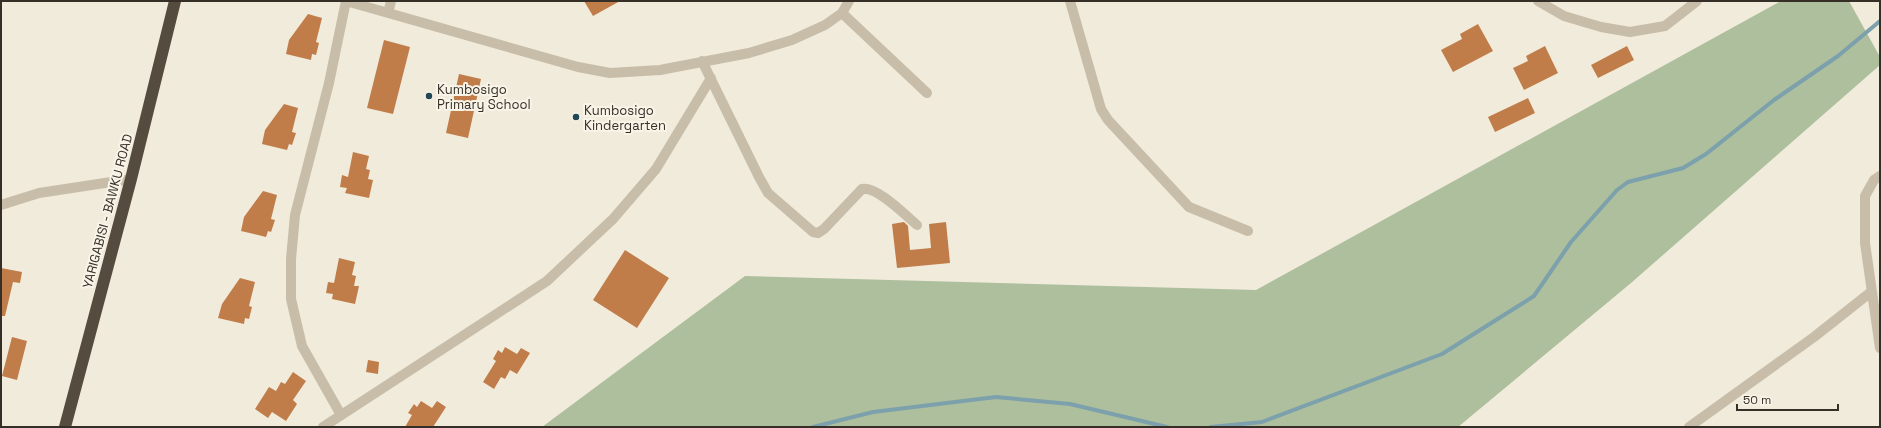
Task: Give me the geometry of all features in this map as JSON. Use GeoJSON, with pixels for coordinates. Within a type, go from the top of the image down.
{"type":"FeatureCollection","features":[{"type":"Feature","properties":{"kind":"highway","name":"YARIGABISI - BAWKU ROAD"},"geometry":{"type":"LineString","coordinates":[[64,427],[131,179],[175,1]]}},
{"type":"Feature","properties":{"kind":"street"},"geometry":{"type":"LineString","coordinates":[[341,415],[302,346],[291,299],[291,258],[295,215],[329,83],[346,1],[578,67],[610,73],[660,70],[749,53],[792,40],[825,25],[842,13],[849,1]]}},
{"type":"Feature","properties":{"kind":"street"},"geometry":{"type":"LineString","coordinates":[[388,13],[391,1]]}},
{"type":"Feature","properties":{"kind":"street"},"geometry":{"type":"LineString","coordinates":[[1070,1],[1101,109],[1108,120],[1189,207],[1248,231]]}},
{"type":"Feature","properties":{"kind":"street"},"geometry":{"type":"LineString","coordinates":[[1538,1],[1564,16],[1601,27],[1630,32],[1665,26],[1697,1]]}},
{"type":"Feature","properties":{"kind":"street"},"geometry":{"type":"LineString","coordinates":[[842,13],[927,93]]}},
{"type":"Feature","properties":{"kind":"street"},"geometry":{"type":"LineString","coordinates":[[702,61],[768,193],[813,232],[818,233],[824,230],[862,189],[867,188],[877,193],[916,225]]}},
{"type":"Feature","properties":{"kind":"street"},"geometry":{"type":"LineString","coordinates":[[323,427],[547,281],[613,219],[656,169],[711,78]]}},
{"type":"Feature","properties":{"kind":"street"},"geometry":{"type":"LineString","coordinates":[[1880,176],[1874,180],[1865,196],[1865,243],[1880,348]]}},
{"type":"Feature","properties":{"kind":"street"},"geometry":{"type":"LineString","coordinates":[[1,205],[39,193],[131,179]]}},
{"type":"Feature","properties":{"kind":"street"},"geometry":{"type":"LineString","coordinates":[[1689,427],[1814,337],[1871,292]]}},
{"type":"Feature","properties":{"kind":"green space"},"geometry":{"type":"Polygon","coordinates":[[[1781,1],[1849,1],[1880,57],[1880,65],[1631,283],[1458,427],[542,427],[745,276],[1256,290],[1781,1]]]}},
{"type":"Feature","properties":{"kind":"building"},"geometry":{"type":"Polygon","coordinates":[[[584,1],[620,1],[593,16],[584,1]]]}},
{"type":"Feature","properties":{"kind":"building"},"geometry":{"type":"Polygon","coordinates":[[[308,14],[322,18],[316,42],[319,43],[316,55],[312,54],[311,60],[286,54],[289,40],[308,14]]]}},
{"type":"Feature","properties":{"kind":"building"},"geometry":{"type":"Polygon","coordinates":[[[1478,24],[1493,51],[1453,72],[1441,50],[1462,39],[1460,34],[1478,24]]]}},
{"type":"Feature","properties":{"kind":"building"},"geometry":{"type":"Polygon","coordinates":[[[384,40],[410,47],[393,114],[367,108],[384,40]]]}},
{"type":"Feature","properties":{"kind":"building"},"geometry":{"type":"Polygon","coordinates":[[[1545,46],[1558,73],[1524,90],[1513,68],[1528,61],[1526,56],[1545,46]]]}},
{"type":"Feature","properties":{"kind":"building"},"geometry":{"type":"Polygon","coordinates":[[[1627,46],[1634,60],[1598,78],[1591,65],[1627,46]]]}},
{"type":"Feature","properties":{"kind":"building"},"geometry":{"type":"Polygon","coordinates":[[[459,74],[481,79],[468,138],[446,133],[459,74]]]}},
{"type":"Feature","properties":{"kind":"building"},"geometry":{"type":"Polygon","coordinates":[[[1528,98],[1535,113],[1495,132],[1488,117],[1528,98]]]}},
{"type":"Feature","properties":{"kind":"building"},"geometry":{"type":"Polygon","coordinates":[[[284,104],[298,108],[292,132],[296,133],[292,145],[289,144],[287,150],[262,144],[265,130],[284,104]]]}},
{"type":"Feature","properties":{"kind":"building"},"geometry":{"type":"Polygon","coordinates":[[[353,152],[369,156],[366,169],[370,170],[368,179],[373,180],[369,198],[345,193],[347,188],[340,187],[342,175],[348,177],[353,152]]]}},
{"type":"Feature","properties":{"kind":"building"},"geometry":{"type":"Polygon","coordinates":[[[263,191],[277,195],[271,219],[275,220],[271,232],[268,231],[266,237],[241,231],[244,217],[263,191]]]}},
{"type":"Feature","properties":{"kind":"building"},"geometry":{"type":"Polygon","coordinates":[[[904,222],[908,226],[910,250],[931,248],[929,224],[946,222],[950,263],[897,268],[892,224],[904,222]]]}},
{"type":"Feature","properties":{"kind":"building"},"geometry":{"type":"Polygon","coordinates":[[[625,250],[669,278],[637,328],[593,300],[625,250]]]}},
{"type":"Feature","properties":{"kind":"building"},"geometry":{"type":"Polygon","coordinates":[[[339,258],[355,262],[352,275],[356,276],[354,286],[359,286],[355,304],[332,299],[333,294],[326,293],[328,282],[334,283],[339,258]]]}},
{"type":"Feature","properties":{"kind":"building"},"geometry":{"type":"Polygon","coordinates":[[[1,268],[22,272],[20,283],[13,282],[5,316],[1,316],[1,268]]]}},
{"type":"Feature","properties":{"kind":"building"},"geometry":{"type":"Polygon","coordinates":[[[240,278],[255,282],[249,306],[252,307],[249,319],[245,318],[244,324],[218,318],[222,304],[240,278]]]}},
{"type":"Feature","properties":{"kind":"building"},"geometry":{"type":"Polygon","coordinates":[[[12,337],[27,341],[17,380],[2,376],[12,337]]]}},
{"type":"Feature","properties":{"kind":"building"},"geometry":{"type":"Polygon","coordinates":[[[505,347],[517,354],[521,348],[530,353],[517,374],[510,370],[505,379],[501,377],[494,389],[483,382],[496,361],[493,359],[498,350],[502,353],[505,347]]]}},
{"type":"Feature","properties":{"kind":"building"},"geometry":{"type":"Polygon","coordinates":[[[368,360],[379,362],[378,374],[366,372],[368,360]]]}},
{"type":"Feature","properties":{"kind":"building"},"geometry":{"type":"Polygon","coordinates":[[[293,372],[306,381],[293,400],[297,404],[286,421],[272,412],[268,418],[255,409],[269,387],[276,391],[281,382],[285,384],[293,372]]]}},
{"type":"Feature","properties":{"kind":"building"},"geometry":{"type":"Polygon","coordinates":[[[421,401],[432,408],[437,401],[446,407],[433,427],[405,427],[412,415],[408,413],[414,404],[417,407],[421,401]]]}},
{"type":"Feature","properties":{"kind":"waterway"},"geometry":{"type":"LineString","coordinates":[[1211,427],[1262,422],[1442,354],[1534,296],[1571,242],[1617,190],[1628,182],[1683,168],[1706,154],[1774,100],[1838,56],[1880,21]]}},
{"type":"Feature","properties":{"kind":"waterway"},"geometry":{"type":"LineString","coordinates":[[813,427],[873,412],[996,397],[1070,404],[1167,427]]}},
{"type":"Feature","properties":{"kind":"place","name":"Kumbosigo Primary School"},"geometry":{"type":"Point","coordinates":[429,96]}},
{"type":"Feature","properties":{"kind":"place","name":"Kumbosigo Kindergarten"},"geometry":{"type":"Point","coordinates":[576,117]}}]}
